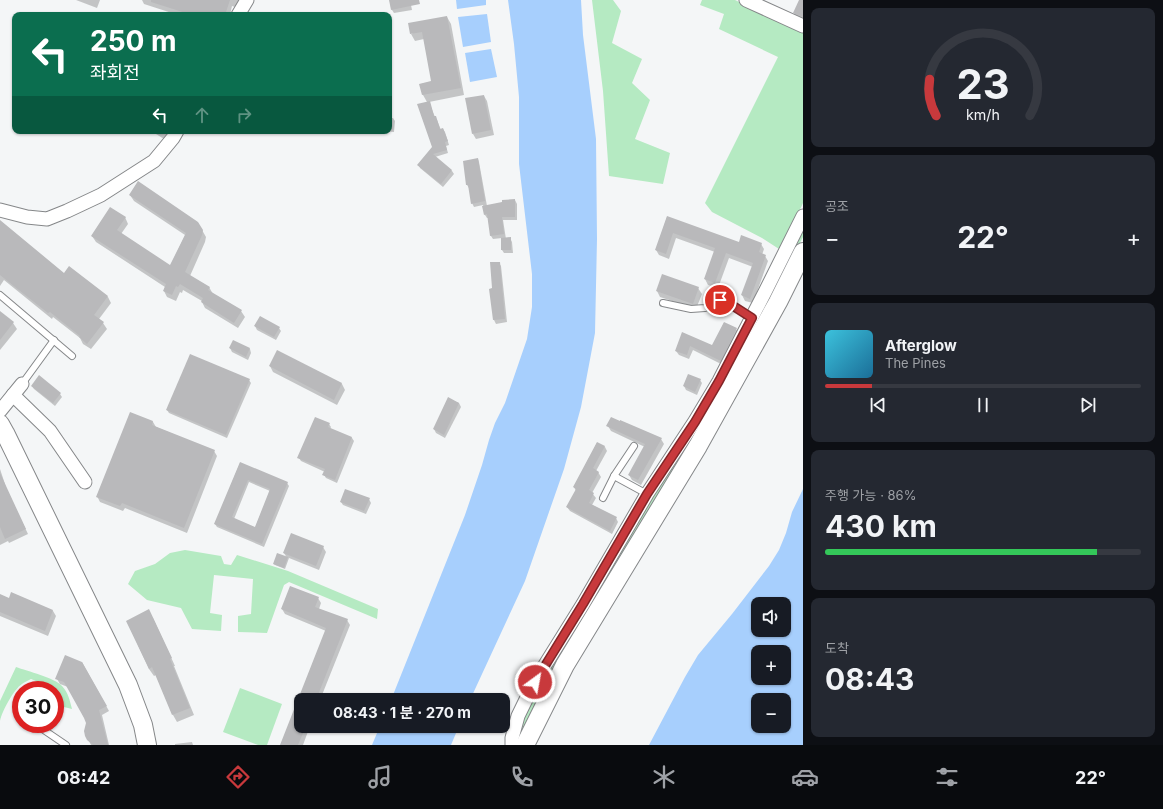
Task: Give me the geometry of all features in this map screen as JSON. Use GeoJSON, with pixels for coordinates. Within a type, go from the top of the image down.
{"type":"FeatureCollection","features":[{"type":"Feature","properties":{"kind":"street"},"geometry":{"type":"LineString","coordinates":[[240,12],[246,0]]}},
{"type":"Feature","properties":{"kind":"street"},"geometry":{"type":"LineString","coordinates":[[746,0],[803,26]]}},
{"type":"Feature","properties":{"kind":"street"},"geometry":{"type":"LineString","coordinates":[[0,210],[27,217],[47,219],[67,211],[101,195],[154,161],[175,134]]}},
{"type":"Feature","properties":{"kind":"street"},"geometry":{"type":"LineString","coordinates":[[512,745],[512,738],[518,716],[535,682],[583,604],[647,494],[695,422],[719,381],[803,216]]}},
{"type":"Feature","properties":{"kind":"street"},"geometry":{"type":"LineString","coordinates":[[525,745],[565,665],[698,446],[778,302],[803,252]]}},
{"type":"Feature","properties":{"kind":"street"},"geometry":{"type":"LineString","coordinates":[[0,410],[22,384]]}},
{"type":"Feature","properties":{"kind":"street"},"geometry":{"type":"LineString","coordinates":[[13,394],[50,431],[85,482]]}},
{"type":"Feature","properties":{"kind":"street"},"geometry":{"type":"LineString","coordinates":[[0,424],[128,685],[143,725],[147,745]]}},
{"type":"Feature","properties":{"kind":"lane"},"geometry":{"type":"LineString","coordinates":[[0,295],[72,356]]}},
{"type":"Feature","properties":{"kind":"lane"},"geometry":{"type":"LineString","coordinates":[[663,303],[691,309],[705,308],[720,300],[727,302],[752,318]]}},
{"type":"Feature","properties":{"kind":"lane"},"geometry":{"type":"LineString","coordinates":[[22,384],[54,340]]}},
{"type":"Feature","properties":{"kind":"lane"},"geometry":{"type":"LineString","coordinates":[[603,498],[614,476],[634,446]]}},
{"type":"Feature","properties":{"kind":"lane"},"geometry":{"type":"LineString","coordinates":[[614,476],[647,494]]}},
{"type":"Feature","properties":{"kind":"lane"},"geometry":{"type":"LineString","coordinates":[[48,733],[66,745]]}},
{"type":"Feature","properties":{"kind":"green space"},"geometry":{"type":"Polygon","coordinates":[[[592,0],[613,0],[621,11],[612,43],[642,59],[632,83],[650,100],[635,139],[670,153],[663,184],[609,176],[603,91],[592,0]]]}},
{"type":"Feature","properties":{"kind":"green space"},"geometry":{"type":"Polygon","coordinates":[[[702,0],[735,0],[803,32],[803,203],[784,245],[779,249],[762,238],[712,212],[705,203],[778,57],[719,29],[724,14],[700,5],[702,0]]]}},
{"type":"Feature","properties":{"kind":"green space"},"geometry":{"type":"Polygon","coordinates":[[[803,221],[803,237],[736,366],[517,742],[529,702],[803,221]]]}},
{"type":"Feature","properties":{"kind":"green space"},"geometry":{"type":"Polygon","coordinates":[[[185,550],[221,556],[224,564],[231,565],[237,555],[288,571],[378,609],[377,619],[289,582],[284,585],[267,633],[238,632],[238,616],[251,614],[253,579],[214,575],[210,613],[222,615],[221,631],[192,629],[181,608],[147,600],[128,584],[135,571],[155,564],[170,553],[185,550]]]}},
{"type":"Feature","properties":{"kind":"green space"},"geometry":{"type":"Polygon","coordinates":[[[16,667],[55,681],[36,681],[31,679],[27,681],[12,681],[12,695],[0,721],[0,701],[16,667]]]}},
{"type":"Feature","properties":{"kind":"green space"},"geometry":{"type":"Polygon","coordinates":[[[64,688],[66,691],[72,709],[64,707],[64,688]]]}},
{"type":"Feature","properties":{"kind":"green space"},"geometry":{"type":"Polygon","coordinates":[[[240,688],[282,704],[267,745],[258,745],[223,732],[240,688]]]}},
{"type":"Feature","properties":{"kind":"water"},"geometry":{"type":"Polygon","coordinates":[[[456,0],[486,0],[486,5],[457,9],[456,0]]]}},
{"type":"Feature","properties":{"kind":"water"},"geometry":{"type":"Polygon","coordinates":[[[508,0],[581,0],[583,35],[596,139],[597,239],[595,333],[581,407],[564,469],[525,581],[473,693],[394,693],[465,515],[489,440],[495,423],[505,403],[527,339],[532,307],[532,274],[519,164],[519,97],[508,0]]]}},
{"type":"Feature","properties":{"kind":"water"},"geometry":{"type":"Polygon","coordinates":[[[487,14],[491,42],[463,47],[458,17],[487,14]]]}},
{"type":"Feature","properties":{"kind":"water"},"geometry":{"type":"Polygon","coordinates":[[[491,49],[497,77],[470,82],[465,53],[491,49]]]}},
{"type":"Feature","properties":{"kind":"water"},"geometry":{"type":"Polygon","coordinates":[[[803,489],[803,745],[649,745],[698,655],[769,566],[779,550],[792,512],[803,489]]]}},
{"type":"Feature","properties":{"kind":"water"},"geometry":{"type":"Polygon","coordinates":[[[377,733],[456,733],[451,745],[372,745],[377,733]]]}},
{"type":"Feature","properties":{"kind":"building"},"geometry":{"type":"Polygon","coordinates":[[[151,0],[230,0],[226,12],[183,12],[151,2],[151,0]]]}},
{"type":"Feature","properties":{"kind":"building"},"geometry":{"type":"Polygon","coordinates":[[[389,0],[419,0],[420,4],[391,10],[389,0]]]}},
{"type":"Feature","properties":{"kind":"building"},"geometry":{"type":"Polygon","coordinates":[[[799,0],[803,0],[803,17],[793,13],[799,0]]]}},
{"type":"Feature","properties":{"kind":"building"},"geometry":{"type":"Polygon","coordinates":[[[447,16],[461,88],[422,95],[419,84],[431,81],[422,32],[410,34],[408,23],[447,16]]]}},
{"type":"Feature","properties":{"kind":"building"},"geometry":{"type":"Polygon","coordinates":[[[484,95],[491,130],[472,134],[465,98],[484,95]]]}},
{"type":"Feature","properties":{"kind":"building"},"geometry":{"type":"Polygon","coordinates":[[[430,101],[434,116],[436,116],[440,129],[443,128],[448,141],[445,142],[447,150],[433,154],[452,170],[441,184],[417,165],[432,147],[417,104],[430,101]]]}},
{"type":"Feature","properties":{"kind":"building"},"geometry":{"type":"Polygon","coordinates":[[[478,158],[485,201],[471,204],[468,185],[466,185],[463,161],[478,158]]]}},
{"type":"Feature","properties":{"kind":"building"},"geometry":{"type":"Polygon","coordinates":[[[138,181],[198,222],[203,230],[202,235],[185,272],[210,287],[208,290],[242,310],[234,323],[201,302],[203,298],[180,284],[178,287],[176,286],[172,295],[163,291],[166,284],[91,236],[110,207],[126,217],[117,230],[170,265],[186,233],[129,195],[138,181]]]}},
{"type":"Feature","properties":{"kind":"building"},"geometry":{"type":"Polygon","coordinates":[[[515,199],[515,217],[502,217],[504,234],[490,236],[487,214],[484,215],[482,206],[502,202],[502,200],[515,199]]]}},
{"type":"Feature","properties":{"kind":"building"},"geometry":{"type":"Polygon","coordinates":[[[667,216],[739,242],[741,235],[762,243],[759,252],[766,255],[750,299],[741,295],[753,263],[726,253],[715,283],[704,279],[715,248],[673,233],[666,254],[655,250],[667,216]]]}},
{"type":"Feature","properties":{"kind":"building"},"geometry":{"type":"Polygon","coordinates":[[[0,220],[64,273],[69,266],[108,296],[94,315],[104,322],[87,344],[79,337],[80,336],[50,312],[48,313],[0,275],[0,220]]]}},
{"type":"Feature","properties":{"kind":"building"},"geometry":{"type":"Polygon","coordinates":[[[511,237],[511,250],[501,250],[501,238],[511,237]]]}},
{"type":"Feature","properties":{"kind":"building"},"geometry":{"type":"Polygon","coordinates":[[[490,262],[500,262],[505,319],[493,320],[489,289],[492,288],[490,262]]]}},
{"type":"Feature","properties":{"kind":"building"},"geometry":{"type":"Polygon","coordinates":[[[662,274],[699,287],[693,304],[656,291],[662,274]]]}},
{"type":"Feature","properties":{"kind":"building"},"geometry":{"type":"Polygon","coordinates":[[[0,311],[14,322],[0,340],[0,311]]]}},
{"type":"Feature","properties":{"kind":"building"},"geometry":{"type":"Polygon","coordinates":[[[260,316],[280,327],[274,337],[254,326],[260,316]]]}},
{"type":"Feature","properties":{"kind":"building"},"geometry":{"type":"Polygon","coordinates":[[[724,322],[737,328],[721,361],[690,346],[687,355],[675,351],[682,332],[712,345],[724,322]]]}},
{"type":"Feature","properties":{"kind":"building"},"geometry":{"type":"Polygon","coordinates":[[[233,340],[250,348],[246,357],[229,348],[233,340]]]}},
{"type":"Feature","properties":{"kind":"building"},"geometry":{"type":"Polygon","coordinates":[[[277,350],[342,383],[334,400],[269,366],[277,350]]]}},
{"type":"Feature","properties":{"kind":"building"},"geometry":{"type":"Polygon","coordinates":[[[190,354],[250,379],[226,435],[166,410],[190,354]]]}},
{"type":"Feature","properties":{"kind":"building"},"geometry":{"type":"Polygon","coordinates":[[[688,374],[701,379],[695,392],[683,386],[688,374]]]}},
{"type":"Feature","properties":{"kind":"building"},"geometry":{"type":"Polygon","coordinates":[[[39,375],[61,393],[53,403],[31,386],[39,375]]]}},
{"type":"Feature","properties":{"kind":"building"},"geometry":{"type":"Polygon","coordinates":[[[448,397],[459,403],[444,435],[433,429],[448,397]]]}},
{"type":"Feature","properties":{"kind":"building"},"geometry":{"type":"Polygon","coordinates":[[[130,412],[153,421],[152,425],[215,450],[184,528],[122,503],[120,506],[96,497],[130,412]]]}},
{"type":"Feature","properties":{"kind":"building"},"geometry":{"type":"Polygon","coordinates":[[[315,417],[330,423],[328,427],[352,437],[335,480],[322,475],[325,469],[297,458],[315,417]]]}},
{"type":"Feature","properties":{"kind":"building"},"geometry":{"type":"Polygon","coordinates":[[[611,417],[662,438],[638,480],[628,475],[645,444],[606,426],[611,417]]]}},
{"type":"Feature","properties":{"kind":"building"},"geometry":{"type":"Polygon","coordinates":[[[597,442],[605,446],[593,468],[599,472],[589,490],[594,493],[589,503],[617,517],[610,531],[566,507],[576,489],[573,487],[597,442]]]}},
{"type":"Feature","properties":{"kind":"building"},"geometry":{"type":"Polygon","coordinates":[[[240,462],[288,482],[262,544],[214,524],[240,462]],[[248,480],[232,517],[255,527],[270,489],[248,480]]]}},
{"type":"Feature","properties":{"kind":"building"},"geometry":{"type":"Polygon","coordinates":[[[0,473],[26,529],[5,539],[0,527],[0,473]]]}},
{"type":"Feature","properties":{"kind":"building"},"geometry":{"type":"Polygon","coordinates":[[[345,489],[370,498],[364,511],[340,502],[345,489]]]}},
{"type":"Feature","properties":{"kind":"building"},"geometry":{"type":"Polygon","coordinates":[[[291,533],[324,546],[316,566],[283,553],[291,533]]]}},
{"type":"Feature","properties":{"kind":"building"},"geometry":{"type":"Polygon","coordinates":[[[277,553],[288,557],[284,568],[273,564],[277,553]]]}},
{"type":"Feature","properties":{"kind":"building"},"geometry":{"type":"Polygon","coordinates":[[[290,586],[319,597],[315,607],[348,619],[319,693],[300,693],[326,628],[281,609],[290,586]]]}},
{"type":"Feature","properties":{"kind":"building"},"geometry":{"type":"Polygon","coordinates":[[[11,592],[53,610],[45,631],[0,612],[0,594],[9,598],[11,592]]]}},
{"type":"Feature","properties":{"kind":"building"},"geometry":{"type":"Polygon","coordinates":[[[149,609],[172,658],[170,659],[190,708],[172,715],[152,667],[149,669],[126,621],[149,609]]]}},
{"type":"Feature","properties":{"kind":"building"},"geometry":{"type":"Polygon","coordinates":[[[65,655],[82,662],[107,706],[99,710],[108,745],[93,745],[87,740],[84,731],[86,723],[84,718],[64,681],[55,679],[65,655]]]}},
{"type":"Feature","properties":{"kind":"building"},"geometry":{"type":"Polygon","coordinates":[[[294,709],[294,733],[303,733],[298,745],[280,745],[294,709]]]}},
{"type":"Feature","properties":{"kind":"route"},"geometry":{"type":"LineString","coordinates":[[535,682],[583,604],[647,494],[695,422],[719,381],[752,318],[727,302],[720,300]]}}]}
